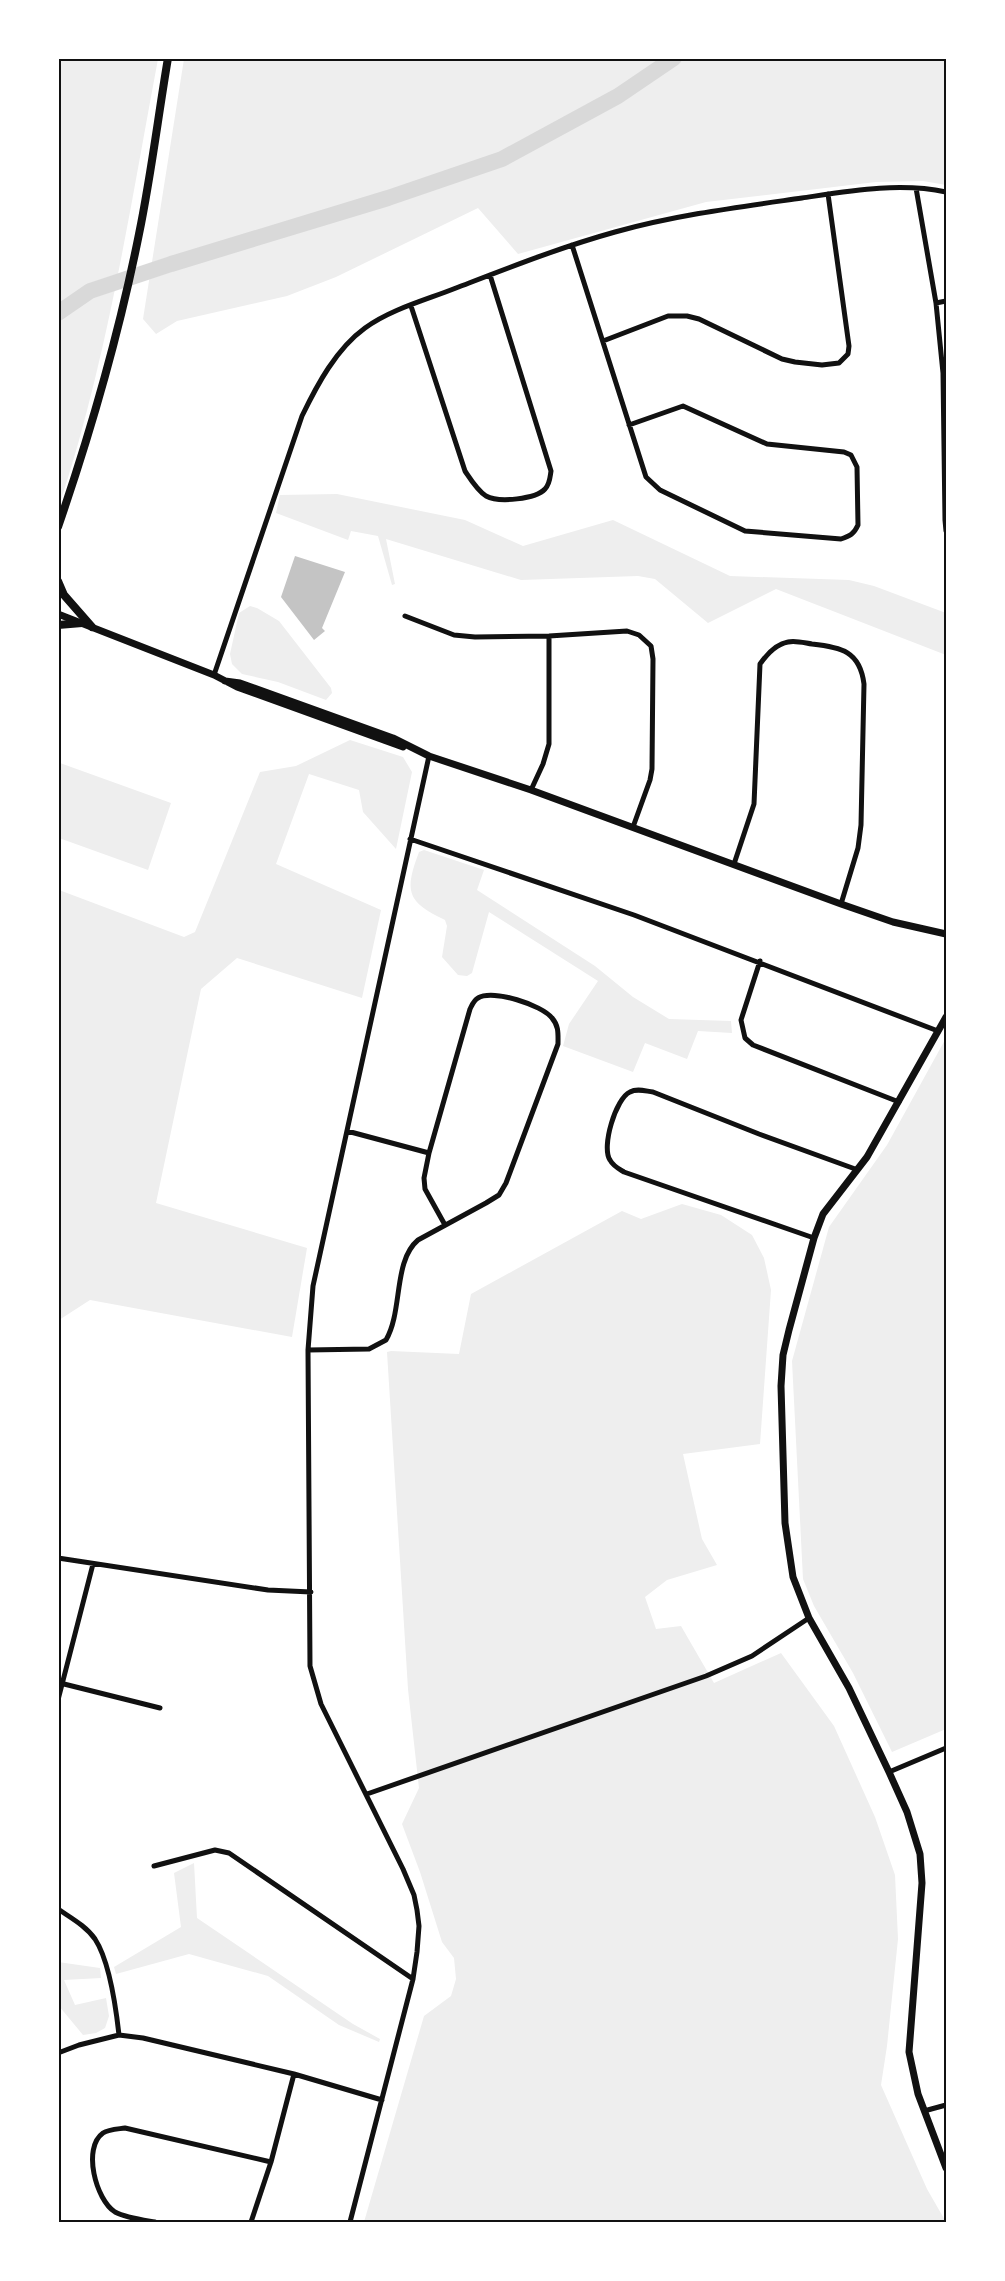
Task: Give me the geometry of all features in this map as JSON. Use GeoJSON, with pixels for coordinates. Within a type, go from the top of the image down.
{"type":"FeatureCollection","features":[{"type":"Feature","properties":{"kind":"main road"},"geometry":{"type":"LineString","coordinates":[[58,527],[106,377],[129,282],[140,232],[168,58]]}},
{"type":"Feature","properties":{"kind":"main road"},"geometry":{"type":"LineString","coordinates":[[58,581],[64,595],[92,627]]}},
{"type":"Feature","properties":{"kind":"main road"},"geometry":{"type":"LineString","coordinates":[[58,625],[81,623]]}},
{"type":"Feature","properties":{"kind":"street"},"geometry":{"type":"LineString","coordinates":[[214,675],[294,438],[310,399],[319,382],[341,352],[362,330],[411,306],[490,275],[572,245],[654,222],[711,211],[870,189],[916,188],[946,192]]}},
{"type":"Feature","properties":{"kind":"street"},"geometry":{"type":"LineString","coordinates":[[916,188],[936,303],[943,373],[946,531]]}},
{"type":"Feature","properties":{"kind":"street"},"geometry":{"type":"LineString","coordinates":[[603,341],[668,316],[677,315],[699,320],[782,359],[822,365],[839,363],[848,354],[849,346],[828,194]]}},
{"type":"Feature","properties":{"kind":"street"},"geometry":{"type":"LineString","coordinates":[[572,245],[629,425],[649,482],[660,490],[733,526],[754,533],[841,539],[852,535],[858,525],[857,467],[851,455],[844,452],[767,444],[683,406],[629,425]]}},
{"type":"Feature","properties":{"kind":"street"},"geometry":{"type":"LineString","coordinates":[[411,306],[465,471],[473,484],[485,495],[507,501],[543,491],[548,486],[551,471],[490,275]]}},
{"type":"Feature","properties":{"kind":"street"},"geometry":{"type":"LineString","coordinates":[[936,303],[946,301]]}},
{"type":"Feature","properties":{"kind":"street"},"geometry":{"type":"LineString","coordinates":[[58,614],[225,681],[240,683],[393,738],[429,756],[531,790],[893,922],[946,934]]}},
{"type":"Feature","properties":{"kind":"street"},"geometry":{"type":"LineString","coordinates":[[405,616],[454,635],[549,636],[627,631],[639,635],[651,646],[653,659],[652,770],[633,827]]}},
{"type":"Feature","properties":{"kind":"street"},"geometry":{"type":"LineString","coordinates":[[531,790],[549,744],[549,636]]}},
{"type":"Feature","properties":{"kind":"street"},"geometry":{"type":"LineString","coordinates":[[734,864],[754,804],[760,664],[768,653],[790,641],[839,647],[853,657],[862,670],[864,684],[861,825],[858,848],[841,904]]}},
{"type":"Feature","properties":{"kind":"street"},"geometry":{"type":"LineString","coordinates":[[350,2223],[413,1979],[419,1926],[414,1895],[321,1704],[310,1666],[308,1350],[313,1286],[429,756]]}},
{"type":"Feature","properties":{"kind":"street"},"geometry":{"type":"LineString","coordinates":[[410,839],[634,915],[938,1031]]}},
{"type":"Feature","properties":{"kind":"street"},"geometry":{"type":"LineString","coordinates":[[760,962],[741,1020],[745,1038],[753,1045],[899,1102]]}},
{"type":"Feature","properties":{"kind":"street"},"geometry":{"type":"LineString","coordinates":[[308,1350],[369,1349],[386,1340],[394,1318],[407,1254],[411,1246],[499,1195],[506,1184],[558,1044],[559,1030],[553,1018],[545,1011],[500,996],[486,995],[474,1001],[470,1009],[429,1153],[424,1189],[445,1225]]}},
{"type":"Feature","properties":{"kind":"street"},"geometry":{"type":"LineString","coordinates":[[946,1017],[867,1157],[824,1214],[814,1238],[789,1330],[783,1355],[781,1386],[786,1522],[793,1577],[809,1618],[845,1680],[888,1772],[910,1820],[920,1854],[922,1882],[909,2052],[918,2094],[946,2168]]}},
{"type":"Feature","properties":{"kind":"street"},"geometry":{"type":"LineString","coordinates":[[814,1238],[615,1167],[609,1160],[606,1149],[609,1131],[621,1101],[628,1092],[639,1090],[653,1092],[858,1170]]}},
{"type":"Feature","properties":{"kind":"street"},"geometry":{"type":"LineString","coordinates":[[347,1131],[429,1153]]}},
{"type":"Feature","properties":{"kind":"street"},"geometry":{"type":"LineString","coordinates":[[58,1558],[268,1590],[311,1592]]}},
{"type":"Feature","properties":{"kind":"street"},"geometry":{"type":"LineString","coordinates":[[58,1700],[64,1684],[93,1564]]}},
{"type":"Feature","properties":{"kind":"street"},"geometry":{"type":"LineString","coordinates":[[366,1794],[706,1676],[752,1656],[809,1618]]}},
{"type":"Feature","properties":{"kind":"street"},"geometry":{"type":"LineString","coordinates":[[64,1684],[160,1708]]}},
{"type":"Feature","properties":{"kind":"street"},"geometry":{"type":"LineString","coordinates":[[888,1772],[946,1748]]}},
{"type":"Feature","properties":{"kind":"street"},"geometry":{"type":"LineString","coordinates":[[154,1866],[215,1850],[229,1852],[413,1979]]}},
{"type":"Feature","properties":{"kind":"street"},"geometry":{"type":"LineString","coordinates":[[58,1909],[85,1928],[102,1951],[118,2035]]}},
{"type":"Feature","properties":{"kind":"street"},"geometry":{"type":"LineString","coordinates":[[58,2054],[79,2045],[118,2035],[174,2043],[294,2074],[382,2100]]}},
{"type":"Feature","properties":{"kind":"street"},"geometry":{"type":"LineString","coordinates":[[251,2223],[271,2162],[294,2074]]}},
{"type":"Feature","properties":{"kind":"street"},"geometry":{"type":"LineString","coordinates":[[924,2111],[946,2104]]}},
{"type":"Feature","properties":{"kind":"street"},"geometry":{"type":"LineString","coordinates":[[156,2223],[116,2213],[104,2203],[94,2172],[92,2152],[96,2141],[103,2133],[125,2127],[271,2162]]}},
{"type":"Feature","properties":{"kind":"shaded area"},"geometry":{"type":"Polygon","coordinates":[[[59,58],[158,59],[104,340],[91,396],[59,506],[59,58]]]}},
{"type":"Feature","properties":{"kind":"shaded area"},"geometry":{"type":"Polygon","coordinates":[[[184,59],[946,59],[946,185],[923,181],[876,182],[706,202],[518,254],[478,208],[336,277],[287,296],[177,321],[156,334],[143,319],[184,59]]]}},
{"type":"Feature","properties":{"kind":"shaded area"},"geometry":{"type":"Polygon","coordinates":[[[337,494],[465,520],[523,546],[613,520],[730,576],[849,580],[874,586],[946,613],[946,655],[776,589],[708,623],[655,579],[638,576],[521,580],[386,539],[395,584],[392,585],[378,536],[351,531],[348,540],[276,513],[280,495],[337,494]]]}},
{"type":"Feature","properties":{"kind":"shaded area"},"geometry":{"type":"Polygon","coordinates":[[[250,606],[279,621],[331,688],[332,693],[326,700],[278,682],[242,674],[232,664],[230,654],[239,613],[250,606]]]}},
{"type":"Feature","properties":{"kind":"shaded area"},"geometry":{"type":"Polygon","coordinates":[[[350,740],[403,757],[412,772],[396,849],[363,812],[359,790],[309,774],[276,864],[381,910],[362,998],[237,958],[201,989],[156,1203],[307,1248],[292,1337],[90,1300],[59,1320],[59,890],[184,937],[195,932],[260,772],[296,766],[350,740]]]}},
{"type":"Feature","properties":{"kind":"shaded area"},"geometry":{"type":"Polygon","coordinates":[[[60,763],[171,803],[148,870],[59,838],[60,763]]]}},
{"type":"Feature","properties":{"kind":"shaded area"},"geometry":{"type":"Polygon","coordinates":[[[424,850],[484,870],[477,890],[595,966],[633,997],[669,1019],[731,1021],[732,1033],[698,1031],[687,1059],[645,1043],[633,1072],[563,1046],[569,1024],[598,981],[489,912],[472,973],[467,976],[458,975],[442,957],[447,926],[445,920],[423,907],[412,894],[411,877],[414,866],[419,852],[424,850]]]}},
{"type":"Feature","properties":{"kind":"shaded area"},"geometry":{"type":"Polygon","coordinates":[[[946,1038],[946,1729],[892,1752],[853,1673],[814,1606],[803,1579],[792,1361],[829,1227],[887,1145],[946,1038]]]}},
{"type":"Feature","properties":{"kind":"shaded area"},"geometry":{"type":"Polygon","coordinates":[[[682,1204],[721,1215],[752,1235],[764,1258],[771,1290],[760,1444],[683,1454],[702,1539],[717,1565],[667,1580],[645,1597],[656,1629],[681,1626],[714,1683],[781,1653],[834,1726],[875,1817],[895,1875],[898,1939],[881,2085],[927,2189],[946,2222],[364,2222],[424,2016],[451,1996],[456,1979],[454,1958],[442,1942],[402,1824],[419,1788],[408,1689],[387,1352],[459,1354],[471,1294],[622,1211],[641,1219],[682,1204]]]}},
{"type":"Feature","properties":{"kind":"shaded area"},"geometry":{"type":"Polygon","coordinates":[[[194,1863],[197,1918],[353,2024],[380,2039],[379,2042],[339,2025],[268,1976],[189,1954],[116,1974],[114,1967],[181,1927],[174,1873],[194,1863]]]}},
{"type":"Feature","properties":{"kind":"shaded area"},"geometry":{"type":"Polygon","coordinates":[[[58,1962],[100,1968],[101,1978],[64,1980],[75,2005],[106,1998],[109,2016],[105,2028],[96,2033],[83,2035],[59,2006],[58,1962]]]}},
{"type":"Feature","properties":{"kind":"building"},"geometry":{"type":"Polygon","coordinates":[[[295,556],[345,572],[322,628],[325,631],[314,640],[281,597],[295,556]]]}},
{"type":"Feature","properties":{"kind":"waterway"},"geometry":{"type":"LineString","coordinates":[[58,313],[90,291],[388,198],[502,159],[618,96],[674,58]]}}]}
